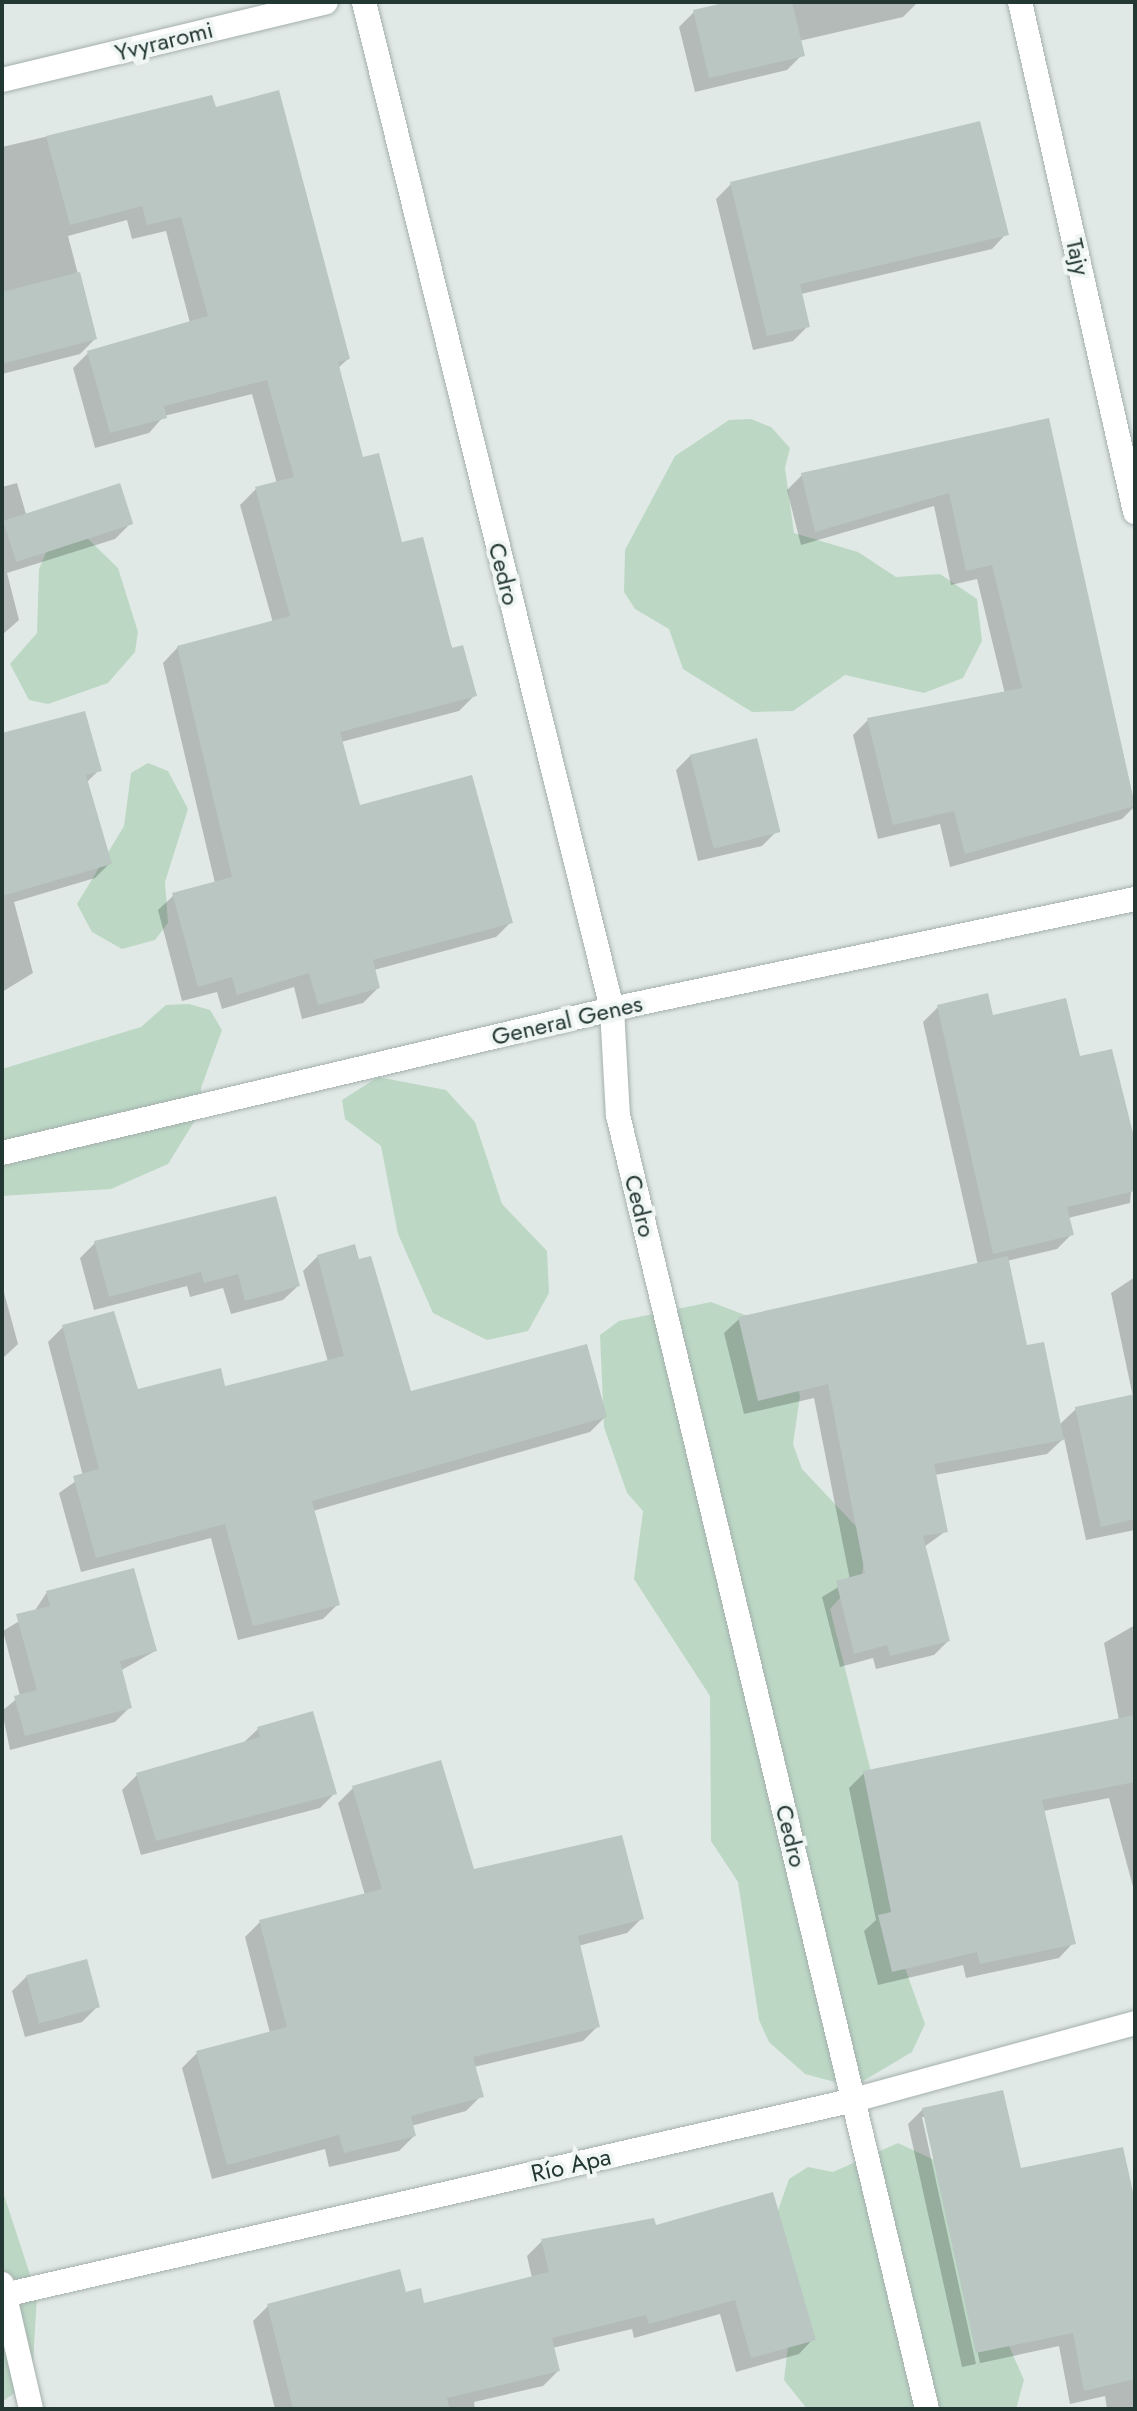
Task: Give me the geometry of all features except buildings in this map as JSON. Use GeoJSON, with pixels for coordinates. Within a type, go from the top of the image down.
{"type":"FeatureCollection","features":[{"type":"Feature","properties":{"kind":"street","name":"Yvyraromi"},"geometry":{"type":"LineString","coordinates":[[2,80],[326,2]]}},
{"type":"Feature","properties":{"kind":"street","name":"Cedro"},"geometry":{"type":"LineString","coordinates":[[364,2],[612,1009],[618,1115],[927,2409]]}},
{"type":"Feature","properties":{"kind":"street","name":"Tajy"},"geometry":{"type":"LineString","coordinates":[[1020,2],[1135,512]]}},
{"type":"Feature","properties":{"kind":"street","name":"General Genes"},"geometry":{"type":"LineString","coordinates":[[2,1153],[612,1009],[1135,899]]}},
{"type":"Feature","properties":{"kind":"street","name":"Río Apa"},"geometry":{"type":"LineString","coordinates":[[3,2289],[854,2100],[1135,2023]]}},
{"type":"Feature","properties":{"kind":"street"},"geometry":{"type":"LineString","coordinates":[[3,2289],[31,2409]]}},
{"type":"Feature","properties":{"kind":"green space"},"geometry":{"type":"Polygon","coordinates":[[[751,419],[771,427],[790,448],[785,468],[794,533],[858,552],[896,577],[940,574],[977,599],[982,641],[963,678],[924,693],[845,675],[793,711],[752,712],[683,669],[669,629],[635,609],[624,592],[625,550],[675,456],[729,420],[751,419]]]}},
{"type":"Feature","properties":{"kind":"green space"},"geometry":{"type":"Polygon","coordinates":[[[85,536],[118,568],[138,632],[135,652],[108,683],[48,704],[29,700],[10,664],[37,633],[39,569],[48,548],[85,536]]]}},
{"type":"Feature","properties":{"kind":"green space"},"geometry":{"type":"Polygon","coordinates":[[[148,763],[168,771],[188,809],[165,882],[168,923],[155,940],[122,949],[92,932],[77,904],[124,826],[131,773],[148,763]]]}},
{"type":"Feature","properties":{"kind":"green space"},"geometry":{"type":"Polygon","coordinates":[[[189,1004],[210,1010],[222,1030],[201,1088],[202,1109],[168,1164],[111,1189],[2,1196],[2,1069],[141,1027],[166,1005],[189,1004]]]}},
{"type":"Feature","properties":{"kind":"green space"},"geometry":{"type":"Polygon","coordinates":[[[378,1077],[446,1090],[475,1122],[502,1204],[547,1251],[549,1293],[528,1331],[487,1340],[433,1313],[398,1234],[381,1146],[345,1119],[342,1100],[378,1077]]]}},
{"type":"Feature","properties":{"kind":"green space"},"geometry":{"type":"Polygon","coordinates":[[[711,1302],[753,1318],[794,1374],[800,1396],[793,1444],[802,1469],[867,1538],[862,1574],[830,1609],[889,1843],[894,1937],[925,2024],[912,2052],[853,2087],[805,2074],[769,2042],[759,2020],[738,1882],[711,1841],[710,1696],[634,1579],[643,1511],[627,1493],[604,1427],[600,1335],[619,1321],[711,1302]]]}},
{"type":"Feature","properties":{"kind":"green space"},"geometry":{"type":"Polygon","coordinates":[[[898,2143],[964,2174],[994,2312],[1024,2380],[1016,2409],[807,2409],[784,2380],[792,2311],[774,2222],[789,2179],[808,2167],[833,2172],[898,2143]]]}},
{"type":"Feature","properties":{"kind":"green space"},"geometry":{"type":"Polygon","coordinates":[[[2,2189],[37,2296],[32,2380],[2,2402],[2,2189]]]}}]}
